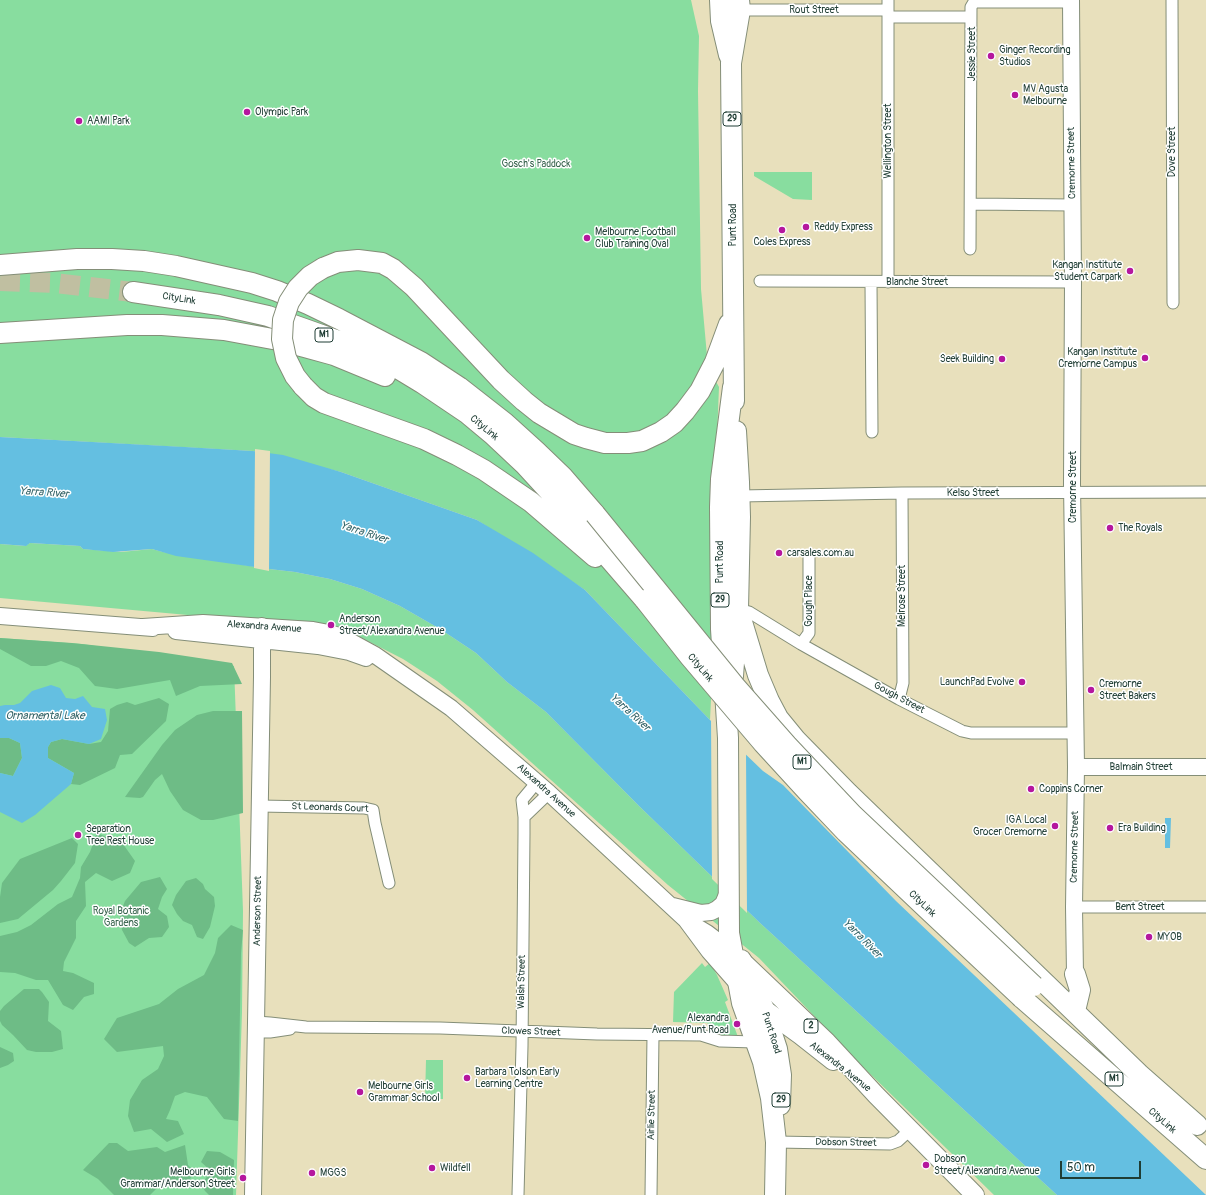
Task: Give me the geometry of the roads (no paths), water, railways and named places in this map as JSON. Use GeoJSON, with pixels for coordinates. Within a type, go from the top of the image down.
{"type":"FeatureCollection","features":[{"type":"Feature","properties":{"kind":"highway","name":"Punt Road"},"geometry":{"type":"LineString","coordinates":[[720,0],[721,21],[731,63]]}},
{"type":"Feature","properties":{"kind":"highway","name":"Punt Road"},"geometry":{"type":"LineString","coordinates":[[728,727],[738,609],[740,496],[733,388],[731,63],[740,5]]}},
{"type":"Feature","properties":{"kind":"highway","name":"M1"},"geometry":{"type":"LineString","coordinates":[[0,265],[77,259],[112,259],[144,261],[215,274],[277,291],[339,318],[421,362],[459,388],[505,423],[538,452],[563,477],[582,525],[735,686],[853,816],[1028,992],[1201,1129]]}},
{"type":"Feature","properties":{"kind":"highway"},"geometry":{"type":"LineString","coordinates":[[582,525],[531,502],[484,470],[457,455],[401,430],[324,403],[314,397],[295,376],[286,358],[282,339],[283,320],[289,302],[295,291],[310,276],[323,268],[338,262],[358,260],[382,263],[394,269],[414,287],[501,380],[524,401],[539,413],[574,434],[605,443],[628,443],[648,439],[667,428],[679,418],[697,396],[705,382],[715,362],[733,314]]}},
{"type":"Feature","properties":{"kind":"highway","name":"CityLink"},"geometry":{"type":"LineString","coordinates":[[133,292],[245,310],[328,336],[389,363],[468,414],[525,465],[582,525],[645,600],[690,657],[763,743],[806,791],[846,832],[918,901],[1028,992],[1206,1159]]}},
{"type":"Feature","properties":{"kind":"highway"},"geometry":{"type":"LineString","coordinates":[[0,333],[120,325],[162,325],[224,330],[272,339],[334,355],[365,367],[452,409],[492,434]]}},
{"type":"Feature","properties":{"kind":"highway","name":"Punt Road"},"geometry":{"type":"LineString","coordinates":[[733,388],[721,479],[720,507],[720,629],[728,727],[729,884],[727,914],[736,956],[738,984],[744,1010],[770,1088],[776,1142]]}},
{"type":"Feature","properties":{"kind":"highway"},"geometry":{"type":"LineString","coordinates":[[738,609],[751,655],[763,689],[773,709],[786,728],[848,793],[1139,1074],[1201,1129]]}},
{"type":"Feature","properties":{"kind":"highway","name":"Punt Road"},"geometry":{"type":"LineString","coordinates":[[736,956],[764,1009],[777,1049],[781,1075],[781,1095],[776,1142],[775,1195]]}},
{"type":"Feature","properties":{"kind":"highway"},"geometry":{"type":"LineString","coordinates":[[1075,974],[1080,990],[1075,1011]]}},
{"type":"Feature","properties":{"kind":"highway","name":"Alexandra Avenue"},"geometry":{"type":"LineString","coordinates":[[738,984],[764,1009]]}},
{"type":"Feature","properties":{"kind":"main road","name":"Alexandra Avenue"},"geometry":{"type":"LineString","coordinates":[[736,956],[827,1042],[876,1095],[975,1195]]}},
{"type":"Feature","properties":{"kind":"main road","name":"Alexandra Avenue"},"geometry":{"type":"LineString","coordinates":[[764,1009],[800,1035],[876,1095]]}},
{"type":"Feature","properties":{"kind":"street","name":"Dove Street"},"geometry":{"type":"LineString","coordinates":[[1172,0],[1173,303]]}},
{"type":"Feature","properties":{"kind":"street","name":"Jessie Street"},"geometry":{"type":"LineString","coordinates":[[970,249],[971,7],[974,2],[1071,1]]}},
{"type":"Feature","properties":{"kind":"street","name":"Cremorne Street"},"geometry":{"type":"LineString","coordinates":[[1071,1],[1073,205],[1072,493],[1076,767],[1074,907],[1075,974]]}},
{"type":"Feature","properties":{"kind":"street","name":"Rout Street"},"geometry":{"type":"LineString","coordinates":[[740,5],[888,9],[971,17]]}},
{"type":"Feature","properties":{"kind":"street","name":"Wellington Street"},"geometry":{"type":"LineString","coordinates":[[888,9],[888,282]]}},
{"type":"Feature","properties":{"kind":"street"},"geometry":{"type":"LineString","coordinates":[[971,204],[1073,205]]}},
{"type":"Feature","properties":{"kind":"street","name":"Blanche Street"},"geometry":{"type":"LineString","coordinates":[[760,281],[1073,282]]}},
{"type":"Feature","properties":{"kind":"street"},"geometry":{"type":"LineString","coordinates":[[871,282],[872,432]]}},
{"type":"Feature","properties":{"kind":"street","name":"Kelso Street"},"geometry":{"type":"LineString","coordinates":[[740,496],[902,493],[1206,492]]}},
{"type":"Feature","properties":{"kind":"street","name":"Melrose Street"},"geometry":{"type":"LineString","coordinates":[[899,699],[903,683],[902,493]]}},
{"type":"Feature","properties":{"kind":"street","name":"Gough Place"},"geometry":{"type":"LineString","coordinates":[[801,644],[809,633],[809,556]]}},
{"type":"Feature","properties":{"kind":"street","name":"Gough Street"},"geometry":{"type":"LineString","coordinates":[[738,609],[751,614],[899,699],[962,731],[971,733],[1075,733]]}},
{"type":"Feature","properties":{"kind":"street","name":"Alexandra Avenue"},"geometry":{"type":"LineString","coordinates":[[0,616],[143,627],[199,623],[330,647],[358,655],[399,672],[451,708],[549,793],[686,920],[709,951],[738,984]]}},
{"type":"Feature","properties":{"kind":"street","name":"Anderson Street"},"geometry":{"type":"LineString","coordinates":[[253,1195],[262,634]]}},
{"type":"Feature","properties":{"kind":"street","name":"Balmain Street"},"geometry":{"type":"LineString","coordinates":[[1076,767],[1206,767]]}},
{"type":"Feature","properties":{"kind":"street","name":"Walsh Street"},"geometry":{"type":"LineString","coordinates":[[518,1195],[522,1032],[524,817],[522,800],[537,782]]}},
{"type":"Feature","properties":{"kind":"street"},"geometry":{"type":"LineString","coordinates":[[524,817],[549,793]]}},
{"type":"Feature","properties":{"kind":"street","name":"St Leonards Court"},"geometry":{"type":"LineString","coordinates":[[260,806],[364,808],[373,810],[389,883]]}},
{"type":"Feature","properties":{"kind":"street"},"geometry":{"type":"LineString","coordinates":[[671,906],[706,913],[713,912],[727,914]]}},
{"type":"Feature","properties":{"kind":"street","name":"Bent Street"},"geometry":{"type":"LineString","coordinates":[[1074,907],[1206,907]]}},
{"type":"Feature","properties":{"kind":"street","name":"Alexandra Avenue"},"geometry":{"type":"LineString","coordinates":[[686,920],[707,933],[736,956]]}},
{"type":"Feature","properties":{"kind":"street","name":"Clowes Street"},"geometry":{"type":"LineString","coordinates":[[256,1027],[270,1032],[306,1027],[440,1028],[522,1032],[700,1035],[708,1036],[714,1040],[720,1041],[755,1042]]}},
{"type":"Feature","properties":{"kind":"street","name":"Airlie Street"},"geometry":{"type":"LineString","coordinates":[[651,1195],[653,1035]]}},
{"type":"Feature","properties":{"kind":"street","name":"Dobson Street"},"geometry":{"type":"LineString","coordinates":[[776,1142],[890,1144],[898,1141],[910,1130]]}},
{"type":"Feature","properties":{"kind":"water","name":"Yarra River"},"geometry":{"type":"Polygon","coordinates":[[[0,437],[253,451],[283,455],[341,472],[477,520],[533,553],[585,590],[710,720],[763,771],[783,785],[896,901],[1206,1195],[1057,1195],[760,923],[639,806],[546,712],[507,682],[476,653],[440,629],[400,606],[362,589],[330,579],[295,572],[176,556],[152,549],[113,552],[83,549],[80,546],[30,543],[26,546],[0,544],[0,437]]]}},
{"type":"Feature","properties":{"kind":"water","name":"Ornamental Lake"},"geometry":{"type":"Polygon","coordinates":[[[51,685],[60,688],[66,698],[75,699],[83,696],[92,707],[105,709],[107,720],[101,739],[89,744],[62,739],[51,742],[48,747],[48,758],[74,773],[71,784],[35,815],[22,823],[0,812],[0,773],[13,776],[22,758],[20,743],[9,738],[0,738],[0,706],[20,703],[32,691],[51,685]]]}},
{"type":"Feature","properties":{"kind":"water"},"geometry":{"type":"Polygon","coordinates":[[[1165,818],[1171,818],[1170,848],[1165,848],[1165,818]]]}},
{"type":"Feature","properties":{"kind":"tunnel"},"geometry":{"type":"LineString","coordinates":[[0,281],[55,283],[133,292]]}},
{"type":"Feature","properties":{"kind":"place","name":"Ginger Recording Studios"},"geometry":{"type":"Point","coordinates":[991,56]}},
{"type":"Feature","properties":{"kind":"place","name":"MV Agusta Melbourne"},"geometry":{"type":"Point","coordinates":[1015,95]}},
{"type":"Feature","properties":{"kind":"place","name":"Olympic Park"},"geometry":{"type":"Point","coordinates":[247,112]}},
{"type":"Feature","properties":{"kind":"place","name":"AAMI Park"},"geometry":{"type":"Point","coordinates":[79,121]}},
{"type":"Feature","properties":{"kind":"place","name":"Reddy Express"},"geometry":{"type":"Point","coordinates":[806,227]}},
{"type":"Feature","properties":{"kind":"place","name":"Coles Express"},"geometry":{"type":"Point","coordinates":[782,230]}},
{"type":"Feature","properties":{"kind":"place","name":"Melbourne Football Club Training Oval"},"geometry":{"type":"Point","coordinates":[587,238]}},
{"type":"Feature","properties":{"kind":"place","name":"Kangan Institute Student Carpark"},"geometry":{"type":"Point","coordinates":[1130,271]}},
{"type":"Feature","properties":{"kind":"place","name":"Kangan Institute Cremorne Campus"},"geometry":{"type":"Point","coordinates":[1145,358]}},
{"type":"Feature","properties":{"kind":"place","name":"Seek Building"},"geometry":{"type":"Point","coordinates":[1002,359]}},
{"type":"Feature","properties":{"kind":"place","name":"The Royals"},"geometry":{"type":"Point","coordinates":[1110,528]}},
{"type":"Feature","properties":{"kind":"place","name":"carsales.com.au"},"geometry":{"type":"Point","coordinates":[779,553]}},
{"type":"Feature","properties":{"kind":"place","name":"Anderson Street/Alexandra Avenue"},"geometry":{"type":"Point","coordinates":[331,625]}},
{"type":"Feature","properties":{"kind":"place","name":"LaunchPad Evolve"},"geometry":{"type":"Point","coordinates":[1022,682]}},
{"type":"Feature","properties":{"kind":"place","name":"Cremorne Street Bakers"},"geometry":{"type":"Point","coordinates":[1091,690]}},
{"type":"Feature","properties":{"kind":"place","name":"Coppins Corner"},"geometry":{"type":"Point","coordinates":[1031,789]}},
{"type":"Feature","properties":{"kind":"place","name":"IGA Local Grocer Cremorne"},"geometry":{"type":"Point","coordinates":[1055,826]}},
{"type":"Feature","properties":{"kind":"place","name":"Era Building"},"geometry":{"type":"Point","coordinates":[1110,828]}},
{"type":"Feature","properties":{"kind":"place","name":"Separation Tree Rest House"},"geometry":{"type":"Point","coordinates":[78,835]}},
{"type":"Feature","properties":{"kind":"place","name":"MYOB"},"geometry":{"type":"Point","coordinates":[1149,937]}},
{"type":"Feature","properties":{"kind":"place","name":"Alexandra Avenue/Punt Road"},"geometry":{"type":"Point","coordinates":[737,1024]}},
{"type":"Feature","properties":{"kind":"place","name":"Barbara Tolson Early Learning Centre"},"geometry":{"type":"Point","coordinates":[467,1078]}},
{"type":"Feature","properties":{"kind":"place","name":"Melbourne Girls Grammar School"},"geometry":{"type":"Point","coordinates":[360,1092]}},
{"type":"Feature","properties":{"kind":"place","name":"Dobson Street/Alexandra Avenue"},"geometry":{"type":"Point","coordinates":[926,1165]}},
{"type":"Feature","properties":{"kind":"place","name":"Wildfell"},"geometry":{"type":"Point","coordinates":[432,1168]}},
{"type":"Feature","properties":{"kind":"place","name":"MGGS"},"geometry":{"type":"Point","coordinates":[312,1173]}},
{"type":"Feature","properties":{"kind":"place","name":"Melbourne Girls Grammar/Anderson Street"},"geometry":{"type":"Point","coordinates":[243,1178]}},
{"type":"Feature","properties":{"kind":"park label","name":"Gosch's Paddock"},"geometry":{"type":"Point","coordinates":[536,164]}},
{"type":"Feature","properties":{"kind":"park label","name":"Royal Botanic Gardens"},"geometry":{"type":"Point","coordinates":[121,916]}}]}
